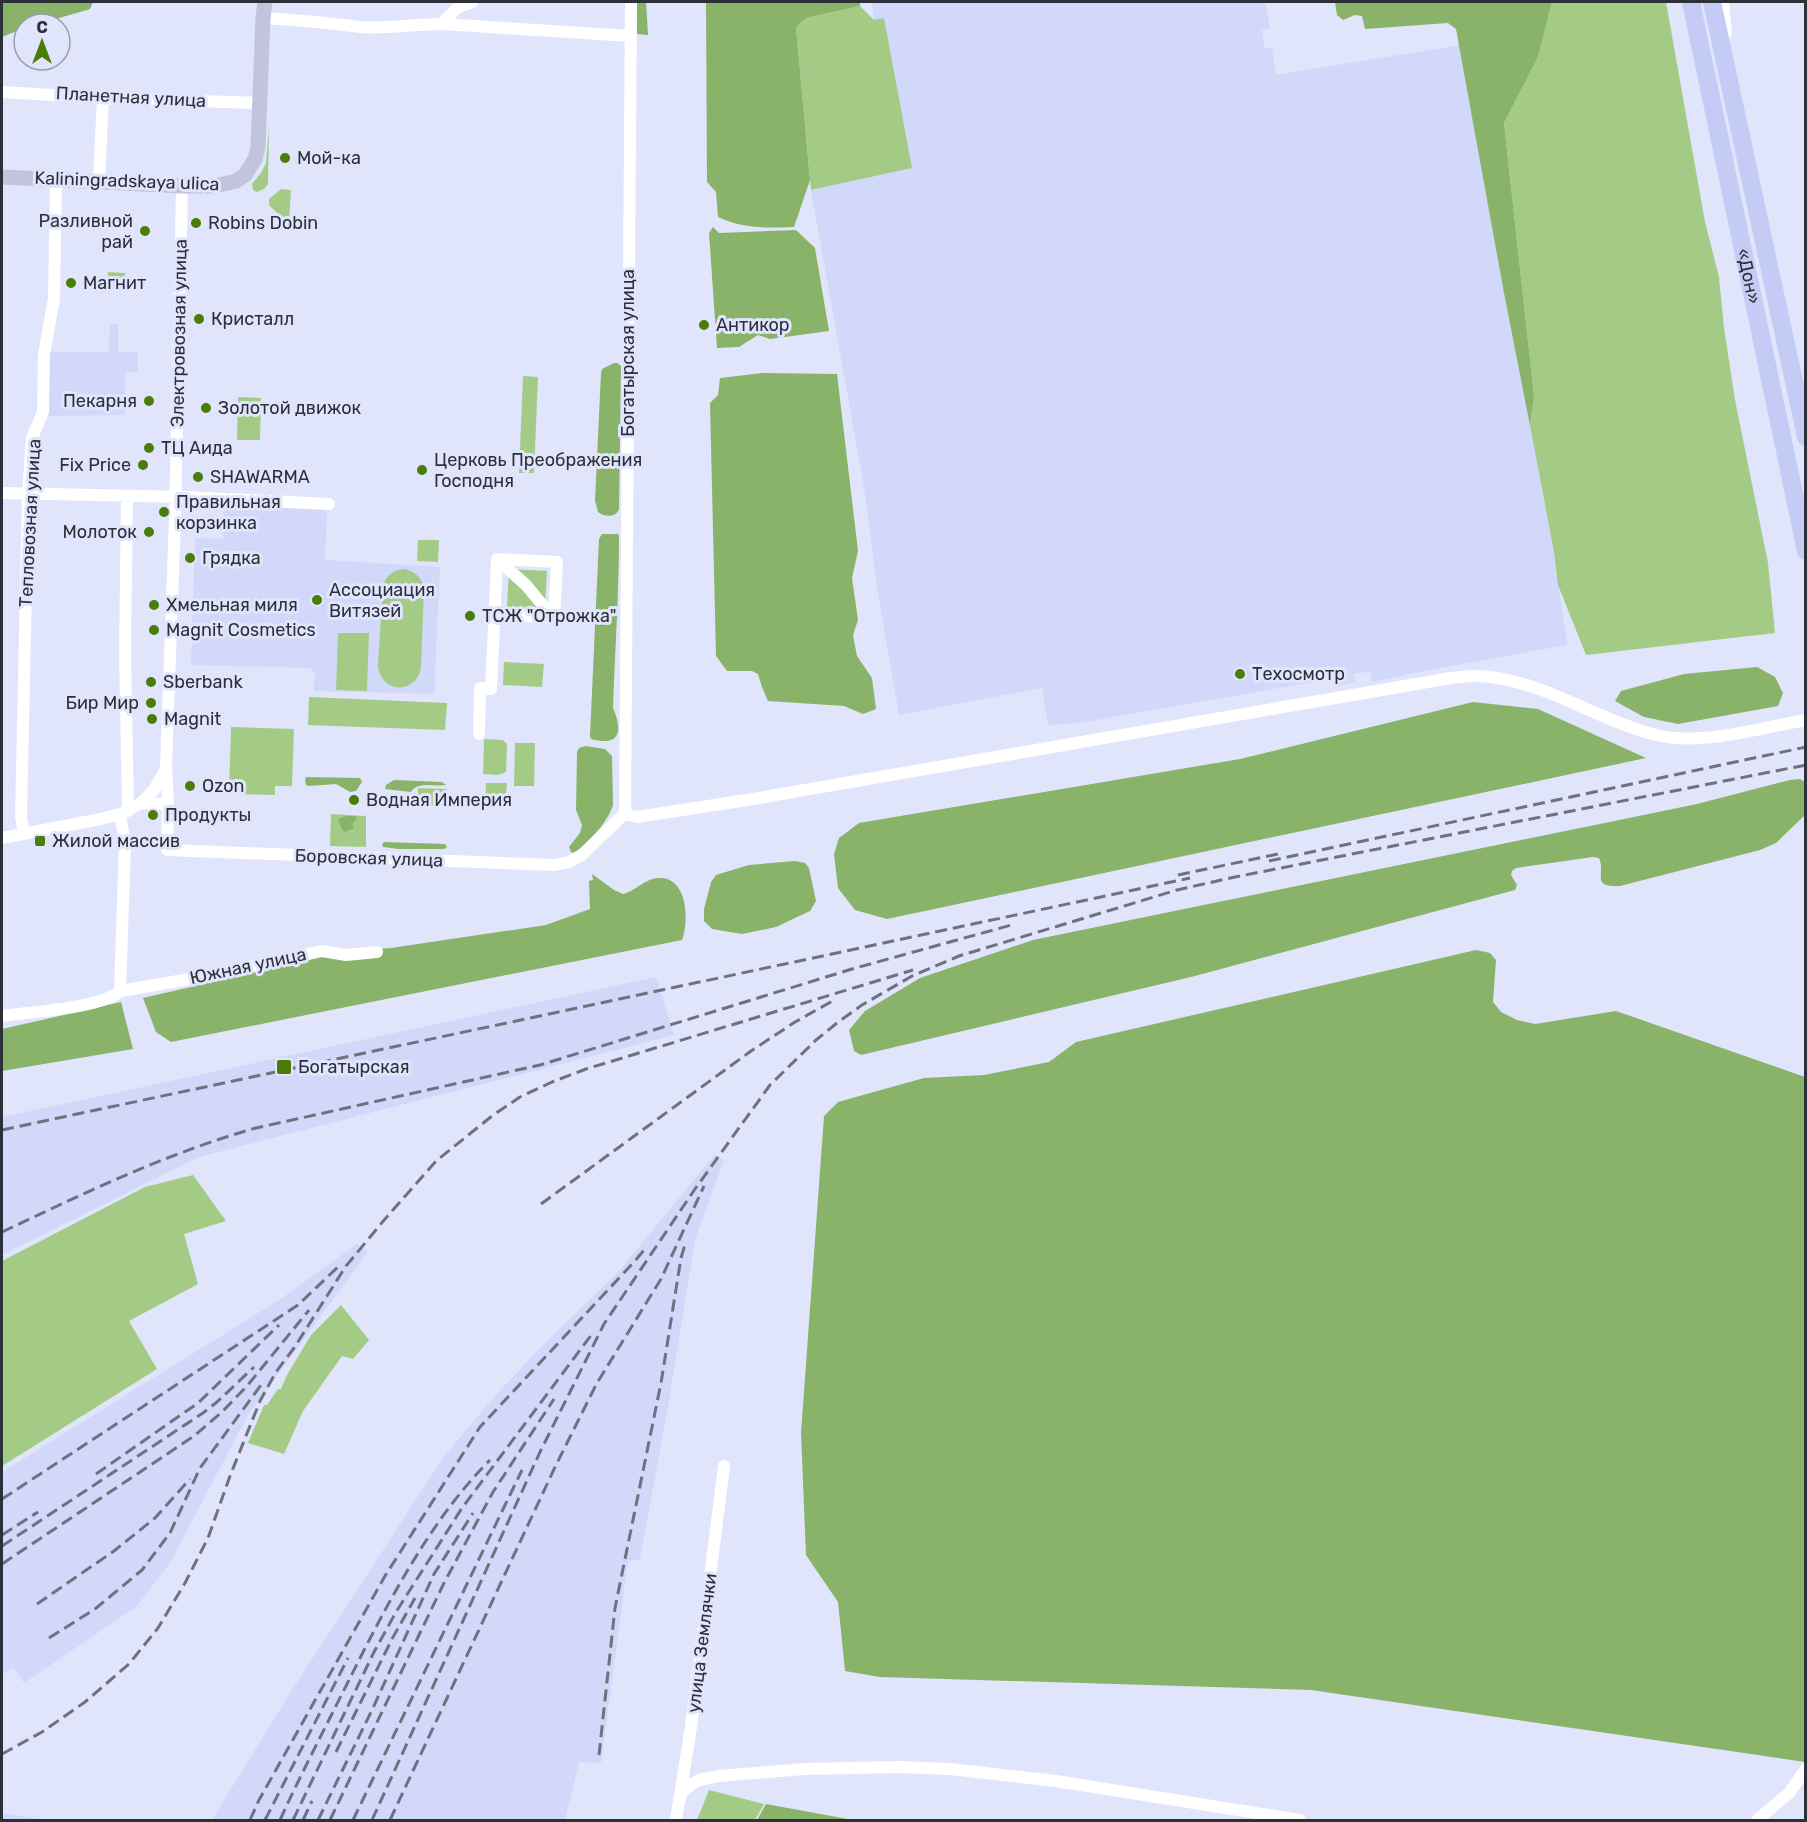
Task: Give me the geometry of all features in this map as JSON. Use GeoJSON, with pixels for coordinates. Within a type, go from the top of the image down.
{"type":"FeatureCollection","features":[{"type":"Feature","properties":{"kind":"highway","name":"«Дон»"},"geometry":{"type":"LineString","coordinates":[[1691,2],[1806,550]]}},
{"type":"Feature","properties":{"kind":"highway","name":"«Дон»"},"geometry":{"type":"LineString","coordinates":[[1712,2],[1806,437]]}},
{"type":"Feature","properties":{"kind":"main road"},"geometry":{"type":"LineString","coordinates":[[260,103],[265,2]]}},
{"type":"Feature","properties":{"kind":"main road","name":"Kaliningradskaya ulica"},"geometry":{"type":"LineString","coordinates":[[2,177],[183,186],[227,184],[241,178],[255,159],[259,138],[260,103]]}},
{"type":"Feature","properties":{"kind":"street"},"geometry":{"type":"LineString","coordinates":[[441,24],[458,7],[472,2]]}},
{"type":"Feature","properties":{"kind":"street","name":"Богатырская улица"},"geometry":{"type":"LineString","coordinates":[[625,813],[632,2]]}},
{"type":"Feature","properties":{"kind":"street"},"geometry":{"type":"LineString","coordinates":[[1723,2],[1728,46],[1728,76]]}},
{"type":"Feature","properties":{"kind":"street"},"geometry":{"type":"LineString","coordinates":[[263,18],[361,27],[441,24],[631,36]]}},
{"type":"Feature","properties":{"kind":"street","name":"Планетная улица"},"geometry":{"type":"LineString","coordinates":[[2,92],[260,103]]}},
{"type":"Feature","properties":{"kind":"street"},"geometry":{"type":"LineString","coordinates":[[99,181],[103,98]]}},
{"type":"Feature","properties":{"kind":"street","name":"Тепловозная улица"},"geometry":{"type":"LineString","coordinates":[[24,834],[21,817],[28,494],[32,438],[43,412],[44,354],[54,299],[56,180]]}},
{"type":"Feature","properties":{"kind":"street","name":"Электровозная улица"},"geometry":{"type":"LineString","coordinates":[[168,804],[166,768],[176,497],[183,186]]}},
{"type":"Feature","properties":{"kind":"street"},"geometry":{"type":"LineString","coordinates":[[2,494],[176,497],[329,504]]}},
{"type":"Feature","properties":{"kind":"street"},"geometry":{"type":"LineString","coordinates":[[120,991],[125,843],[127,496]]}},
{"type":"Feature","properties":{"kind":"street"},"geometry":{"type":"LineString","coordinates":[[495,614],[554,618],[557,562],[497,559]]}},
{"type":"Feature","properties":{"kind":"street"},"geometry":{"type":"LineString","coordinates":[[479,734],[480,688],[491,689],[497,559]]}},
{"type":"Feature","properties":{"kind":"street"},"geometry":{"type":"LineString","coordinates":[[497,559],[526,585],[545,608],[545,617]]}},
{"type":"Feature","properties":{"kind":"street"},"geometry":{"type":"LineString","coordinates":[[625,813],[637,816],[747,800],[1451,678],[1475,676],[1536,689],[1622,724],[1658,735],[1686,738],[1716,737],[1806,720]]}},
{"type":"Feature","properties":{"kind":"street"},"geometry":{"type":"LineString","coordinates":[[2,838],[101,819],[124,812],[141,803],[158,785],[166,768]]}},
{"type":"Feature","properties":{"kind":"street"},"geometry":{"type":"LineString","coordinates":[[141,803],[168,804]]}},
{"type":"Feature","properties":{"kind":"street","name":"Боровская улица"},"geometry":{"type":"LineString","coordinates":[[168,804],[167,850],[555,865],[569,862],[582,855],[625,813]]}},
{"type":"Feature","properties":{"kind":"street","name":"Южная улица"},"geometry":{"type":"LineString","coordinates":[[2,1016],[92,1003],[120,991],[207,976],[322,951],[346,955],[377,952]]}},
{"type":"Feature","properties":{"kind":"street","name":"улица Землячки"},"geometry":{"type":"LineString","coordinates":[[676,1821],[691,1727],[724,1466]]}},
{"type":"Feature","properties":{"kind":"street"},"geometry":{"type":"LineString","coordinates":[[680,1799],[682,1792],[692,1784],[699,1780],[719,1776],[804,1769],[899,1767],[950,1769],[1056,1781],[1300,1821]]}},
{"type":"Feature","properties":{"kind":"street"},"geometry":{"type":"LineString","coordinates":[[1757,1821],[1789,1793],[1806,1769]]}},
{"type":"Feature","properties":{"kind":"shaded area"},"geometry":{"type":"Polygon","coordinates":[[[872,2],[1265,2],[1270,28],[1262,30],[1265,49],[1272,48],[1276,75],[1460,45],[1504,293],[1554,552],[1567,645],[1372,682],[1370,672],[1357,673],[1353,674],[1355,682],[1338,685],[1337,680],[1302,684],[1079,723],[1048,725],[1042,688],[899,715],[879,600],[865,493],[811,190],[911,168],[884,18],[874,20],[872,2]]]}},
{"type":"Feature","properties":{"kind":"shaded area"},"geometry":{"type":"Polygon","coordinates":[[[110,324],[118,324],[118,352],[138,352],[138,372],[125,372],[125,415],[47,416],[48,352],[109,352],[110,324]]]}},
{"type":"Feature","properties":{"kind":"shaded area"},"geometry":{"type":"Polygon","coordinates":[[[224,505],[327,510],[325,560],[440,567],[434,694],[314,691],[315,673],[311,668],[191,665],[195,538],[223,539],[224,505]]]}},
{"type":"Feature","properties":{"kind":"shaded area"},"geometry":{"type":"Polygon","coordinates":[[[656,977],[674,1035],[199,1157],[2,1255],[2,1117],[656,977]]]}},
{"type":"Feature","properties":{"kind":"shaded area"},"geometry":{"type":"Polygon","coordinates":[[[715,1154],[724,1160],[695,1240],[640,1559],[628,1561],[601,1763],[579,1762],[565,1820],[212,1820],[288,1696],[443,1458],[534,1354],[620,1270],[715,1154]]]}},
{"type":"Feature","properties":{"kind":"shaded area"},"geometry":{"type":"Polygon","coordinates":[[[357,1244],[368,1252],[248,1415],[170,1563],[136,1607],[24,1683],[14,1668],[2,1674],[2,1472],[282,1298],[357,1244]]]}},
{"type":"Feature","properties":{"kind":"shaded area"},"geometry":{"type":"Polygon","coordinates":[[[2,1813],[45,1820],[2,1820],[2,1813]]]}},
{"type":"Feature","properties":{"kind":"green space"},"geometry":{"type":"Polygon","coordinates":[[[2,2],[93,2],[90,9],[72,14],[72,12],[12,12],[12,33],[2,37],[2,2]]]}},
{"type":"Feature","properties":{"kind":"green space"},"geometry":{"type":"Polygon","coordinates":[[[637,2],[646,2],[648,35],[637,34],[637,2]]]}},
{"type":"Feature","properties":{"kind":"green space"},"geometry":{"type":"Polygon","coordinates":[[[706,2],[860,2],[860,6],[806,18],[796,27],[810,180],[794,227],[746,226],[718,217],[716,192],[707,182],[706,2]]]}},
{"type":"Feature","properties":{"kind":"green space"},"geometry":{"type":"Polygon","coordinates":[[[1335,2],[1552,2],[1538,57],[1504,123],[1534,396],[1530,426],[1456,29],[1448,23],[1365,29],[1362,16],[1355,15],[1343,20],[1337,15],[1335,2]]]}},
{"type":"Feature","properties":{"kind":"green space"},"geometry":{"type":"Polygon","coordinates":[[[1552,2],[1666,2],[1705,222],[1719,277],[1735,400],[1768,563],[1775,633],[1586,655],[1558,585],[1530,426],[1534,396],[1504,123],[1538,57],[1552,2]]]}},
{"type":"Feature","properties":{"kind":"green space"},"geometry":{"type":"Polygon","coordinates":[[[860,6],[874,20],[884,18],[912,168],[811,190],[796,27],[806,18],[860,6]]]}},
{"type":"Feature","properties":{"kind":"green space"},"geometry":{"type":"Polygon","coordinates":[[[269,126],[268,184],[257,192],[253,190],[252,184],[266,163],[269,126]]]}},
{"type":"Feature","properties":{"kind":"green space"},"geometry":{"type":"Polygon","coordinates":[[[281,189],[291,190],[289,221],[269,205],[269,199],[281,189]]]}},
{"type":"Feature","properties":{"kind":"green space"},"geometry":{"type":"Polygon","coordinates":[[[713,227],[719,233],[796,230],[815,248],[829,331],[770,339],[758,335],[739,347],[717,348],[709,233],[713,227]]]}},
{"type":"Feature","properties":{"kind":"green space"},"geometry":{"type":"Polygon","coordinates":[[[108,272],[125,273],[124,289],[108,289],[108,272]]]}},
{"type":"Feature","properties":{"kind":"green space"},"geometry":{"type":"Polygon","coordinates":[[[614,363],[621,366],[619,509],[610,516],[598,512],[595,501],[601,373],[602,369],[614,363]]]}},
{"type":"Feature","properties":{"kind":"green space"},"geometry":{"type":"Polygon","coordinates":[[[763,373],[837,374],[858,551],[852,578],[858,620],[853,635],[857,656],[872,678],[876,709],[863,714],[844,706],[768,701],[758,674],[752,671],[727,671],[716,656],[710,403],[718,395],[720,378],[763,373]]]}},
{"type":"Feature","properties":{"kind":"green space"},"geometry":{"type":"Polygon","coordinates":[[[523,376],[538,377],[534,473],[519,473],[523,376]]]}},
{"type":"Feature","properties":{"kind":"green space"},"geometry":{"type":"Polygon","coordinates":[[[238,397],[261,398],[260,440],[237,440],[238,397]]]}},
{"type":"Feature","properties":{"kind":"green space"},"geometry":{"type":"Polygon","coordinates":[[[602,534],[618,534],[619,536],[613,708],[618,730],[617,735],[608,741],[591,739],[590,736],[599,539],[602,534]]]}},
{"type":"Feature","properties":{"kind":"green space"},"geometry":{"type":"Polygon","coordinates":[[[418,540],[439,540],[438,562],[417,561],[418,540]]]}},
{"type":"Feature","properties":{"kind":"green space"},"geometry":{"type":"Polygon","coordinates":[[[404,569],[416,574],[424,586],[421,667],[413,683],[399,687],[391,686],[385,681],[380,675],[378,665],[383,585],[391,574],[404,569]]]}},
{"type":"Feature","properties":{"kind":"green space"},"geometry":{"type":"Polygon","coordinates":[[[509,569],[547,571],[545,608],[507,607],[509,569]]]}},
{"type":"Feature","properties":{"kind":"green space"},"geometry":{"type":"Polygon","coordinates":[[[338,633],[369,633],[367,691],[336,690],[338,633]]]}},
{"type":"Feature","properties":{"kind":"green space"},"geometry":{"type":"Polygon","coordinates":[[[504,662],[544,664],[542,687],[503,685],[504,662]]]}},
{"type":"Feature","properties":{"kind":"green space"},"geometry":{"type":"Polygon","coordinates":[[[1757,667],[1775,677],[1783,693],[1778,706],[1678,724],[1644,717],[1615,701],[1621,691],[1684,674],[1757,667]]]}},
{"type":"Feature","properties":{"kind":"green space"},"geometry":{"type":"Polygon","coordinates":[[[309,697],[447,703],[445,730],[308,725],[309,697]]]}},
{"type":"Feature","properties":{"kind":"green space"},"geometry":{"type":"Polygon","coordinates":[[[1473,702],[1538,709],[1646,758],[887,919],[855,910],[838,888],[834,854],[839,838],[859,823],[1240,759],[1473,702]]]}},
{"type":"Feature","properties":{"kind":"green space"},"geometry":{"type":"Polygon","coordinates":[[[231,727],[294,729],[292,786],[275,786],[275,795],[229,794],[231,727]]]}},
{"type":"Feature","properties":{"kind":"green space"},"geometry":{"type":"Polygon","coordinates":[[[484,739],[503,740],[507,744],[506,772],[498,775],[483,774],[484,739]]]}},
{"type":"Feature","properties":{"kind":"green space"},"geometry":{"type":"Polygon","coordinates":[[[515,743],[535,743],[534,786],[514,786],[515,743]]]}},
{"type":"Feature","properties":{"kind":"green space"},"geometry":{"type":"Polygon","coordinates":[[[586,746],[605,749],[612,756],[613,805],[597,832],[585,845],[573,853],[569,847],[580,833],[582,825],[576,810],[577,752],[579,748],[586,746]]]}},
{"type":"Feature","properties":{"kind":"green space"},"geometry":{"type":"Polygon","coordinates":[[[306,777],[360,778],[362,782],[356,791],[350,792],[336,784],[306,785],[306,777]]]}},
{"type":"Feature","properties":{"kind":"green space"},"geometry":{"type":"Polygon","coordinates":[[[1800,779],[1805,782],[1805,815],[1776,843],[1760,850],[1620,886],[1611,886],[1602,882],[1599,858],[1516,868],[1511,875],[1517,885],[1515,890],[1191,977],[861,1055],[854,1051],[849,1030],[865,1011],[920,978],[1033,940],[1697,804],[1800,779]]]}},
{"type":"Feature","properties":{"kind":"green space"},"geometry":{"type":"Polygon","coordinates":[[[394,780],[442,782],[446,785],[422,785],[411,792],[385,789],[386,785],[394,780]]]}},
{"type":"Feature","properties":{"kind":"green space"},"geometry":{"type":"Polygon","coordinates":[[[486,783],[507,783],[506,795],[485,806],[486,783]]]}},
{"type":"Feature","properties":{"kind":"green space"},"geometry":{"type":"Polygon","coordinates":[[[418,788],[447,789],[446,806],[418,805],[418,788]]]}},
{"type":"Feature","properties":{"kind":"green space"},"geometry":{"type":"Polygon","coordinates":[[[331,814],[366,816],[366,847],[330,846],[331,814]]]}},
{"type":"Feature","properties":{"kind":"green space"},"geometry":{"type":"Polygon","coordinates":[[[347,816],[357,818],[352,824],[354,828],[345,832],[338,819],[347,816]]]}},
{"type":"Feature","properties":{"kind":"green space"},"geometry":{"type":"Polygon","coordinates":[[[384,842],[445,844],[447,847],[444,849],[399,849],[383,847],[384,842]]]}},
{"type":"Feature","properties":{"kind":"green space"},"geometry":{"type":"Polygon","coordinates":[[[795,861],[805,863],[809,868],[816,901],[810,911],[776,927],[742,934],[712,929],[704,921],[704,909],[711,882],[716,875],[749,865],[795,861]]]}},
{"type":"Feature","properties":{"kind":"green space"},"geometry":{"type":"Polygon","coordinates":[[[592,874],[623,894],[656,878],[670,880],[681,893],[686,913],[682,940],[171,1042],[156,1032],[143,998],[342,952],[391,948],[546,925],[590,909],[589,881],[593,880],[592,874]]]}},
{"type":"Feature","properties":{"kind":"green space"},"geometry":{"type":"Polygon","coordinates":[[[1476,950],[1490,953],[1496,960],[1493,1002],[1501,1012],[1517,1020],[1535,1024],[1616,1011],[1805,1077],[1805,1762],[1311,1690],[880,1677],[845,1671],[838,1602],[806,1555],[801,1433],[824,1116],[838,1102],[924,1078],[984,1075],[1049,1062],[1076,1042],[1476,950]]]}},
{"type":"Feature","properties":{"kind":"green space"},"geometry":{"type":"Polygon","coordinates":[[[121,1002],[133,1049],[2,1071],[2,1029],[121,1002]]]}},
{"type":"Feature","properties":{"kind":"green space"},"geometry":{"type":"Polygon","coordinates":[[[193,1175],[226,1221],[184,1234],[198,1284],[129,1321],[157,1369],[2,1466],[2,1261],[145,1187],[193,1175]]]}},
{"type":"Feature","properties":{"kind":"green space"},"geometry":{"type":"Polygon","coordinates":[[[341,1305],[369,1340],[353,1359],[342,1356],[303,1411],[284,1454],[248,1443],[264,1405],[267,1405],[278,1389],[281,1389],[311,1335],[341,1305]]]}},
{"type":"Feature","properties":{"kind":"green space"},"geometry":{"type":"Polygon","coordinates":[[[709,1790],[764,1804],[755,1820],[697,1820],[709,1790]]]}},
{"type":"Feature","properties":{"kind":"green space"},"geometry":{"type":"Polygon","coordinates":[[[766,1804],[853,1820],[757,1820],[766,1804]]]}},
{"type":"Feature","properties":{"kind":"railway"},"geometry":{"type":"LineString","coordinates":[[1269,861],[1806,747]]}},
{"type":"Feature","properties":{"kind":"railway"},"geometry":{"type":"LineString","coordinates":[[372,1820],[540,1452],[604,1324],[695,1189],[770,1085],[837,1023],[862,1005],[912,976],[959,956],[1177,890],[1806,765]]}},
{"type":"Feature","properties":{"kind":"railway"},"geometry":{"type":"LineString","coordinates":[[1178,875],[1278,854]]}},
{"type":"Feature","properties":{"kind":"railway"},"geometry":{"type":"LineString","coordinates":[[2,1130],[1190,878]]}},
{"type":"Feature","properties":{"kind":"railway"},"geometry":{"type":"LineString","coordinates":[[2,1232],[127,1175],[223,1138],[256,1128],[540,1065],[852,969],[1015,924]]}},
{"type":"Feature","properties":{"kind":"railway"},"geometry":{"type":"LineString","coordinates":[[2,1754],[42,1732],[85,1702],[129,1664],[158,1628],[208,1538],[260,1401],[276,1372],[346,1266],[436,1161],[492,1116],[520,1097],[552,1082],[586,1069],[913,970]]}},
{"type":"Feature","properties":{"kind":"railway"},"geometry":{"type":"LineString","coordinates":[[541,1204],[751,1051],[836,999]]}},
{"type":"Feature","properties":{"kind":"railway"},"geometry":{"type":"LineString","coordinates":[[390,1820],[556,1465],[597,1383],[661,1279],[704,1186]]}},
{"type":"Feature","properties":{"kind":"railway"},"geometry":{"type":"LineString","coordinates":[[599,1755],[615,1608],[661,1383],[681,1258],[686,1241]]}},
{"type":"Feature","properties":{"kind":"railway"},"geometry":{"type":"LineString","coordinates":[[250,1820],[259,1800],[385,1576],[480,1427],[645,1249]]}},
{"type":"Feature","properties":{"kind":"railway"},"geometry":{"type":"LineString","coordinates":[[2,1499],[298,1305],[340,1265]]}},
{"type":"Feature","properties":{"kind":"railway"},"geometry":{"type":"LineString","coordinates":[[2,1564],[194,1436],[247,1386],[309,1310]]}},
{"type":"Feature","properties":{"kind":"railway"},"geometry":{"type":"LineString","coordinates":[[96,1474],[198,1403],[279,1325]]}},
{"type":"Feature","properties":{"kind":"railway"},"geometry":{"type":"LineString","coordinates":[[293,1820],[374,1652],[396,1612],[462,1508],[592,1334]]}},
{"type":"Feature","properties":{"kind":"railway"},"geometry":{"type":"LineString","coordinates":[[2,1546],[203,1413],[254,1367]]}},
{"type":"Feature","properties":{"kind":"railway"},"geometry":{"type":"LineString","coordinates":[[49,1638],[95,1609],[142,1570],[170,1533],[200,1468],[261,1385]]}},
{"type":"Feature","properties":{"kind":"railway"},"geometry":{"type":"LineString","coordinates":[[330,1820],[444,1583],[493,1492],[554,1399]]}},
{"type":"Feature","properties":{"kind":"railway"},"geometry":{"type":"LineString","coordinates":[[280,1820],[394,1594],[448,1509],[490,1460]]}},
{"type":"Feature","properties":{"kind":"railway"},"geometry":{"type":"LineString","coordinates":[[353,1820],[522,1470]]}},
{"type":"Feature","properties":{"kind":"railway"},"geometry":{"type":"LineString","coordinates":[[37,1604],[114,1551],[155,1518],[190,1479]]}},
{"type":"Feature","properties":{"kind":"railway"},"geometry":{"type":"LineString","coordinates":[[2,1535],[38,1512]]}},
{"type":"Feature","properties":{"kind":"railway"},"geometry":{"type":"LineString","coordinates":[[318,1820],[373,1708],[434,1574],[473,1513]]}},
{"type":"Feature","properties":{"kind":"railway"},"geometry":{"type":"LineString","coordinates":[[336,1752],[415,1598]]}},
{"type":"Feature","properties":{"kind":"railway"},"geometry":{"type":"LineString","coordinates":[[265,1820],[348,1658]]}},
{"type":"Feature","properties":{"kind":"railway"},"geometry":{"type":"LineString","coordinates":[[303,1820],[312,1801]]}},
{"type":"Feature","properties":{"kind":"place","name":"Мой-ка"},"geometry":{"type":"Point","coordinates":[285,158]}},
{"type":"Feature","properties":{"kind":"place","name":"Robins Dobin"},"geometry":{"type":"Point","coordinates":[196,223]}},
{"type":"Feature","properties":{"kind":"place","name":"Разливной рай"},"geometry":{"type":"Point","coordinates":[145,231]}},
{"type":"Feature","properties":{"kind":"place","name":"Магнит"},"geometry":{"type":"Point","coordinates":[71,283]}},
{"type":"Feature","properties":{"kind":"place","name":"Кристалл"},"geometry":{"type":"Point","coordinates":[199,319]}},
{"type":"Feature","properties":{"kind":"place","name":"Антикор"},"geometry":{"type":"Point","coordinates":[704,325]}},
{"type":"Feature","properties":{"kind":"place","name":"Пекарня"},"geometry":{"type":"Point","coordinates":[149,401]}},
{"type":"Feature","properties":{"kind":"place","name":"Золотой движок"},"geometry":{"type":"Point","coordinates":[206,408]}},
{"type":"Feature","properties":{"kind":"place","name":"ТЦ Аида"},"geometry":{"type":"Point","coordinates":[149,448]}},
{"type":"Feature","properties":{"kind":"place","name":"Fix Price"},"geometry":{"type":"Point","coordinates":[143,465]}},
{"type":"Feature","properties":{"kind":"place","name":"Церковь Преображения Господня"},"geometry":{"type":"Point","coordinates":[422,470]}},
{"type":"Feature","properties":{"kind":"place","name":"SHAWARMA"},"geometry":{"type":"Point","coordinates":[198,477]}},
{"type":"Feature","properties":{"kind":"place","name":"Правильная корзинка"},"geometry":{"type":"Point","coordinates":[164,512]}},
{"type":"Feature","properties":{"kind":"place","name":"Молоток"},"geometry":{"type":"Point","coordinates":[149,532]}},
{"type":"Feature","properties":{"kind":"place","name":"Грядка"},"geometry":{"type":"Point","coordinates":[190,558]}},
{"type":"Feature","properties":{"kind":"place","name":"Ассоциация Витязей"},"geometry":{"type":"Point","coordinates":[317,600]}},
{"type":"Feature","properties":{"kind":"place","name":"Хмельная миля"},"geometry":{"type":"Point","coordinates":[154,605]}},
{"type":"Feature","properties":{"kind":"place","name":"ТСЖ \"Отрожка\""},"geometry":{"type":"Point","coordinates":[470,616]}},
{"type":"Feature","properties":{"kind":"place","name":"Magnit Cosmetics"},"geometry":{"type":"Point","coordinates":[154,630]}},
{"type":"Feature","properties":{"kind":"place","name":"Техосмотр"},"geometry":{"type":"Point","coordinates":[1240,674]}},
{"type":"Feature","properties":{"kind":"place","name":"Sberbank"},"geometry":{"type":"Point","coordinates":[151,682]}},
{"type":"Feature","properties":{"kind":"place","name":"Бир Мир"},"geometry":{"type":"Point","coordinates":[151,703]}},
{"type":"Feature","properties":{"kind":"place","name":"Magnit"},"geometry":{"type":"Point","coordinates":[152,719]}},
{"type":"Feature","properties":{"kind":"place","name":"Ozon"},"geometry":{"type":"Point","coordinates":[190,786]}},
{"type":"Feature","properties":{"kind":"place","name":"Водная Империя"},"geometry":{"type":"Point","coordinates":[354,800]}},
{"type":"Feature","properties":{"kind":"place","name":"Продукты"},"geometry":{"type":"Point","coordinates":[153,815]}},
{"type":"Feature","properties":{"kind":"place","name":"Жилой массив"},"geometry":{"type":"Point","coordinates":[40,841]}},
{"type":"Feature","properties":{"kind":"place","name":"Богатырская"},"geometry":{"type":"Point","coordinates":[284,1067]}}]}
